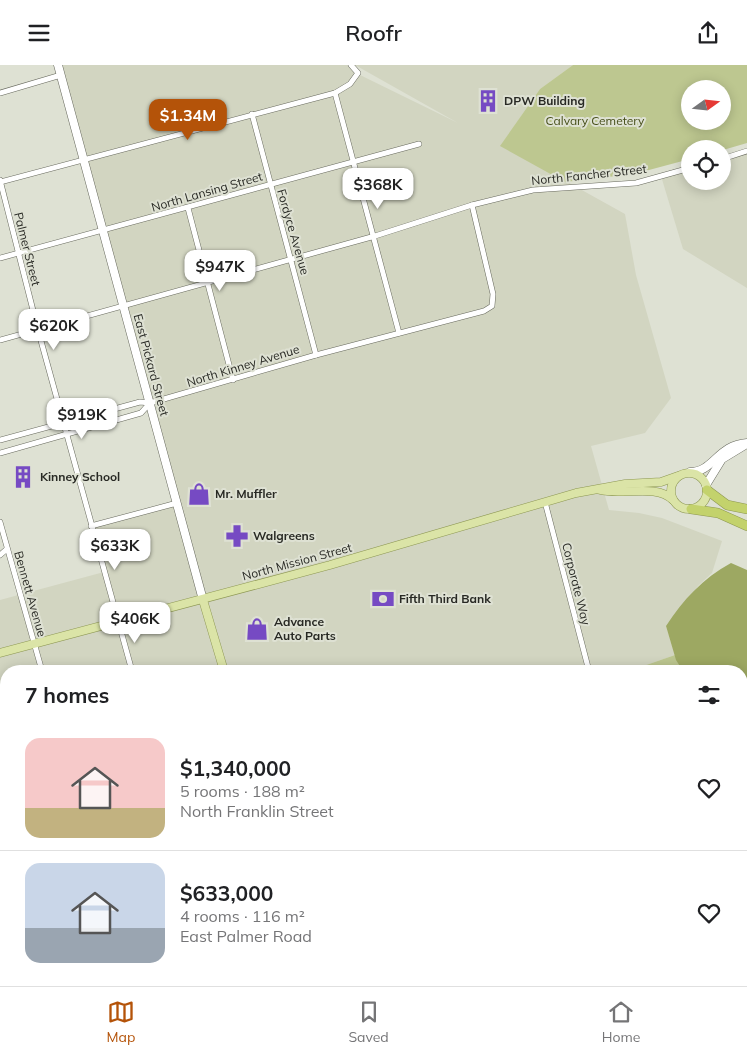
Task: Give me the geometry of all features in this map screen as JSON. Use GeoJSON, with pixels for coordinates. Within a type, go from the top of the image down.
{"type":"FeatureCollection","features":[{"type":"Feature","properties":{"kind":"highway"},"geometry":{"type":"LineString","coordinates":[[707,488],[726,505],[747,509]]}},
{"type":"Feature","properties":{"kind":"highway"},"geometry":{"type":"LineString","coordinates":[[690,509],[718,513],[747,526]]}},
{"type":"Feature","properties":{"kind":"main road","name":"East Pickard Street"},"geometry":{"type":"LineString","coordinates":[[58,65],[222,665]]}},
{"type":"Feature","properties":{"kind":"main road","name":"North Mission Street"},"geometry":{"type":"LineString","coordinates":[[0,653],[203,599],[545,502],[625,483],[661,482],[678,476],[700,472],[728,447],[747,443]]}},
{"type":"Feature","properties":{"kind":"main road","name":"North Mission Street"},"geometry":{"type":"LineString","coordinates":[[598,490],[616,493],[659,491],[681,507],[690,509],[702,503],[707,488],[722,459],[747,443]]}},
{"type":"Feature","properties":{"kind":"main road"},"geometry":{"type":"LineString","coordinates":[[690,473],[700,476],[707,488]]}},
{"type":"Feature","properties":{"kind":"main road"},"geometry":{"type":"LineString","coordinates":[[673,500],[671,487],[678,476]]}},
{"type":"Feature","properties":{"kind":"street"},"geometry":{"type":"LineString","coordinates":[[0,181],[335,93],[350,84],[358,73],[352,65]]}},
{"type":"Feature","properties":{"kind":"street"},"geometry":{"type":"LineString","coordinates":[[0,93],[61,75]]}},
{"type":"Feature","properties":{"kind":"street"},"geometry":{"type":"LineString","coordinates":[[335,93],[375,236],[399,333]]}},
{"type":"Feature","properties":{"kind":"street","name":"Fordyce Avenue"},"geometry":{"type":"LineString","coordinates":[[252,114],[316,355]]}},
{"type":"Feature","properties":{"kind":"street","name":"North Lansing Street"},"geometry":{"type":"LineString","coordinates":[[0,258],[419,144]]}},
{"type":"Feature","properties":{"kind":"street"},"geometry":{"type":"LineString","coordinates":[[731,156],[747,151]]}},
{"type":"Feature","properties":{"kind":"street","name":"North Fancher Street"},"geometry":{"type":"LineString","coordinates":[[0,340],[290,258],[375,236],[472,205],[534,191],[636,183],[681,170]]}},
{"type":"Feature","properties":{"kind":"street","name":"Palmer Street"},"geometry":{"type":"LineString","coordinates":[[0,181],[38,330],[130,665]]}},
{"type":"Feature","properties":{"kind":"street","name":"North Kinney Avenue"},"geometry":{"type":"LineString","coordinates":[[0,440],[140,402],[150,403],[316,355],[484,311],[492,306],[493,294],[472,205]]}},
{"type":"Feature","properties":{"kind":"street"},"geometry":{"type":"LineString","coordinates":[[188,208],[233,380]]}},
{"type":"Feature","properties":{"kind":"street"},"geometry":{"type":"LineString","coordinates":[[0,453],[141,413],[150,403]]}},
{"type":"Feature","properties":{"kind":"street","name":"Corporate Way"},"geometry":{"type":"LineString","coordinates":[[545,502],[587,665]]}},
{"type":"Feature","properties":{"kind":"street"},"geometry":{"type":"LineString","coordinates":[[92,526],[177,503]]}},
{"type":"Feature","properties":{"kind":"street","name":"Bennett Avenue"},"geometry":{"type":"LineString","coordinates":[[0,522],[40,665]]}},
{"type":"Feature","properties":{"kind":"street"},"geometry":{"type":"LineString","coordinates":[[0,548],[7,549]]}},
{"type":"Feature","properties":{"kind":"street"},"geometry":{"type":"LineString","coordinates":[[0,555],[7,549]]}},
{"type":"Feature","properties":{"kind":"shaded area"},"geometry":{"type":"Polygon","coordinates":[[[58,65],[351,65],[358,74],[458,123],[355,65],[573,65],[540,89],[501,145],[625,214],[636,275],[671,398],[645,433],[591,446],[609,510],[639,513],[662,518],[722,541],[712,573],[699,585],[666,626],[675,655],[646,665],[0,665],[0,600],[104,572],[91,526],[177,503],[58,65]]]}},
{"type":"Feature","properties":{"kind":"shaded area"},"geometry":{"type":"Polygon","coordinates":[[[747,151],[747,288],[683,249],[661,176],[681,170],[681,190],[731,190],[731,156],[747,151]]]}},
{"type":"Feature","properties":{"kind":"shaded area"},"geometry":{"type":"Polygon","coordinates":[[[731,563],[747,570],[747,665],[679,665],[666,626],[694,590],[731,563]]]}},
{"type":"Feature","properties":{"kind":"green space","name":"Calvary Cemetery"},"geometry":{"type":"Polygon","coordinates":[[[573,65],[747,65],[747,143],[731,148],[731,140],[681,140],[681,161],[634,174],[565,182],[500,146],[540,89],[573,65]]]}},
{"type":"Feature","properties":{"kind":"green space"},"geometry":{"type":"Polygon","coordinates":[[[675,655],[681,665],[646,665],[675,655]]]}},
{"type":"Feature","properties":{"kind":"place","name":"DPW Building"},"geometry":{"type":"Point","coordinates":[488,101]}},
{"type":"Feature","properties":{"kind":"place","name":"Kinney School"},"geometry":{"type":"Point","coordinates":[23,477]}},
{"type":"Feature","properties":{"kind":"place","name":"Mr. Muffler"},"geometry":{"type":"Point","coordinates":[199,494]}},
{"type":"Feature","properties":{"kind":"place","name":"Walgreens"},"geometry":{"type":"Point","coordinates":[237,536]}},
{"type":"Feature","properties":{"kind":"place","name":"Fifth Third Bank"},"geometry":{"type":"Point","coordinates":[383,599]}},
{"type":"Feature","properties":{"kind":"place","name":"Advance Auto Parts"},"geometry":{"type":"Point","coordinates":[257,629]}}]}
